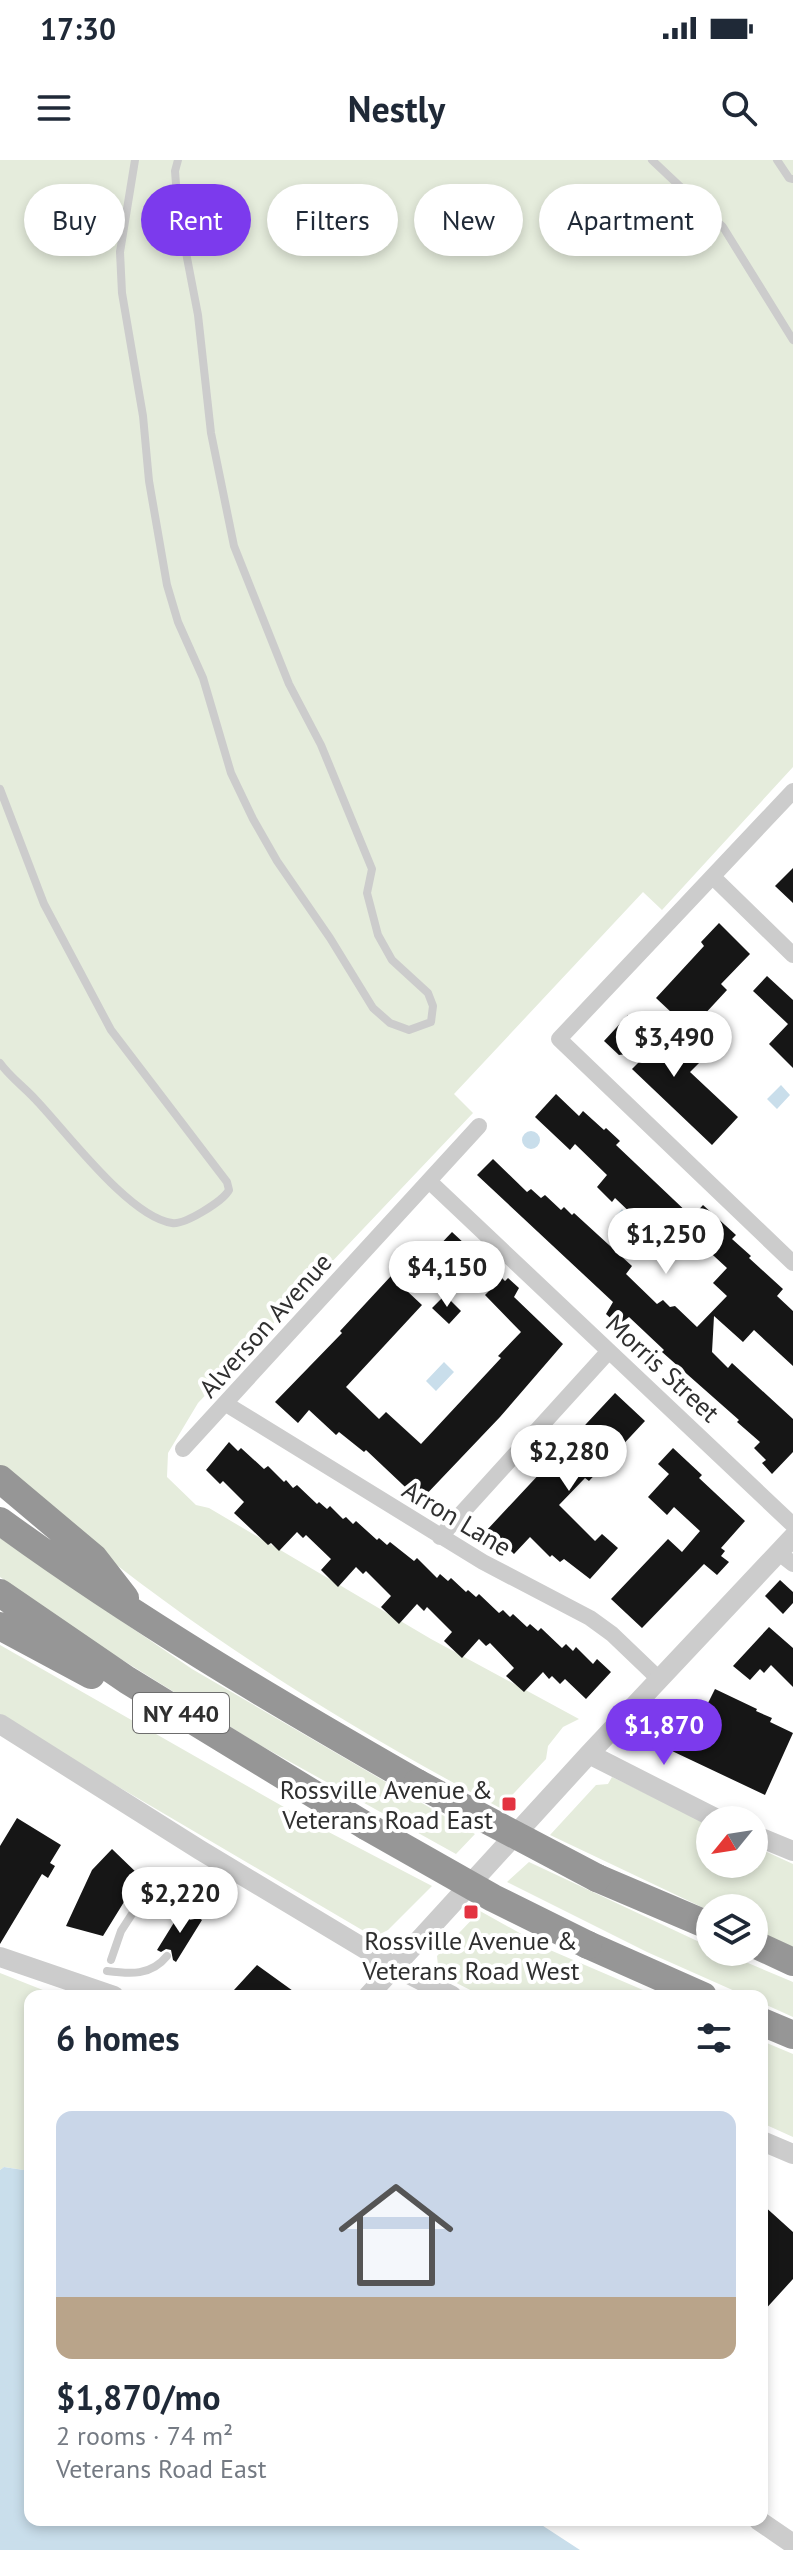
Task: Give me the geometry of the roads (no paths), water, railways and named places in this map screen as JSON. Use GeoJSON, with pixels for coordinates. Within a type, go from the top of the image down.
{"type":"FeatureCollection","features":[{"type":"Feature","properties":{"kind":"highway"},"geometry":{"type":"LineString","coordinates":[[0,1479],[94,1558],[141,1618]]}},
{"type":"Feature","properties":{"kind":"highway","name":"NY 440"},"geometry":{"type":"LineString","coordinates":[[0,1521],[189,1650],[417,1783],[597,1878],[696,1920]]}},
{"type":"Feature","properties":{"kind":"highway","name":"NY 440"},"geometry":{"type":"LineString","coordinates":[[0,1593],[127,1680],[366,1826],[493,1898],[689,1990]]}},
{"type":"Feature","properties":{"kind":"highway"},"geometry":{"type":"LineString","coordinates":[[0,1626],[366,1826]]}},
{"type":"Feature","properties":{"kind":"highway"},"geometry":{"type":"LineString","coordinates":[[768,1950],[793,1962]]}},
{"type":"Feature","properties":{"kind":"highway"},"geometry":{"type":"LineString","coordinates":[[768,2025],[793,2035]]}},
{"type":"Feature","properties":{"kind":"street"},"geometry":{"type":"LineString","coordinates":[[793,791],[559,1039],[793,1263]]}},
{"type":"Feature","properties":{"kind":"street"},"geometry":{"type":"LineString","coordinates":[[713,877],[793,955]]}},
{"type":"Feature","properties":{"kind":"street","name":"Alverson Avenue"},"geometry":{"type":"LineString","coordinates":[[183,1449],[479,1126]]}},
{"type":"Feature","properties":{"kind":"street","name":"Morris Street"},"geometry":{"type":"LineString","coordinates":[[429,1181],[793,1525]]}},
{"type":"Feature","properties":{"kind":"street"},"geometry":{"type":"LineString","coordinates":[[440,1537],[609,1351]]}},
{"type":"Feature","properties":{"kind":"street","name":"Arron Lane"},"geometry":{"type":"LineString","coordinates":[[226,1404],[440,1537],[590,1618],[612,1634],[659,1679]]}},
{"type":"Feature","properties":{"kind":"street"},"geometry":{"type":"LineString","coordinates":[[374,1990],[659,1679],[788,1551]]}},
{"type":"Feature","properties":{"kind":"street"},"geometry":{"type":"LineString","coordinates":[[0,1724],[89,1782],[395,1967],[440,1990]]}},
{"type":"Feature","properties":{"kind":"street"},"geometry":{"type":"LineString","coordinates":[[589,1754],[696,1808]]}},
{"type":"Feature","properties":{"kind":"street"},"geometry":{"type":"LineString","coordinates":[[768,1841],[793,1851]]}},
{"type":"Feature","properties":{"kind":"street"},"geometry":{"type":"LineString","coordinates":[[0,1957],[96,1990]]}},
{"type":"Feature","properties":{"kind":"street"},"geometry":{"type":"LineString","coordinates":[[768,2144],[793,2154]]}},
{"type":"Feature","properties":{"kind":"street"},"geometry":{"type":"LineString","coordinates":[[767,2526],[793,2544]]}},
{"type":"Feature","properties":{"kind":"lane"},"geometry":{"type":"LineString","coordinates":[[135,160],[120,252],[122,293],[143,416],[153,509],[167,585],[178,622],[203,678],[231,773],[253,819],[373,1008],[390,1023],[409,1030],[431,1022],[433,1006],[428,993],[392,960],[378,935],[367,893],[372,869],[321,745],[289,684],[234,546],[211,433],[198,315],[178,211],[175,171],[178,160]]}},
{"type":"Feature","properties":{"kind":"lane"},"geometry":{"type":"LineString","coordinates":[[652,160],[723,227],[793,340]]}},
{"type":"Feature","properties":{"kind":"lane"},"geometry":{"type":"LineString","coordinates":[[777,160],[789,178],[793,179]]}},
{"type":"Feature","properties":{"kind":"lane"},"geometry":{"type":"LineString","coordinates":[[0,789],[44,904],[106,1021],[227,1182],[229,1190],[222,1198],[183,1222],[172,1223],[158,1217],[102,1177],[33,1096],[0,1063]]}},
{"type":"Feature","properties":{"kind":"lane"},"geometry":{"type":"LineString","coordinates":[[111,1960],[121,1931],[154,1880],[164,1880],[190,1896],[197,1905],[193,1914]]}},
{"type":"Feature","properties":{"kind":"lane"},"geometry":{"type":"LineString","coordinates":[[107,1971],[127,1974],[149,1970],[167,1956]]}},
{"type":"Feature","properties":{"kind":"water"},"geometry":{"type":"Polygon","coordinates":[[[781,1085],[790,1095],[777,1109],[767,1099],[781,1085]]]}},
{"type":"Feature","properties":{"kind":"water"},"geometry":{"type":"Polygon","coordinates":[[[527,1131],[535,1131],[540,1140],[538,1147],[527,1149],[522,1144],[522,1136],[527,1131]]]}},
{"type":"Feature","properties":{"kind":"water"},"geometry":{"type":"Polygon","coordinates":[[[622,1209],[635,1222],[626,1231],[613,1219],[622,1209]]]}},
{"type":"Feature","properties":{"kind":"water"},"geometry":{"type":"Polygon","coordinates":[[[444,1362],[454,1372],[436,1391],[426,1381],[444,1362]]]}},
{"type":"Feature","properties":{"kind":"water"},"geometry":{"type":"Polygon","coordinates":[[[4,2167],[24,2170],[24,2526],[543,2526],[580,2550],[0,2550],[0,2170],[4,2167]]]}},
{"type":"Feature","properties":{"kind":"place","name":"Rossville Avenue & Veterans Road East"},"geometry":{"type":"Point","coordinates":[509,1804]}},
{"type":"Feature","properties":{"kind":"place","name":"Rossville Avenue & Veterans Road West"},"geometry":{"type":"Point","coordinates":[471,1912]}}]}
